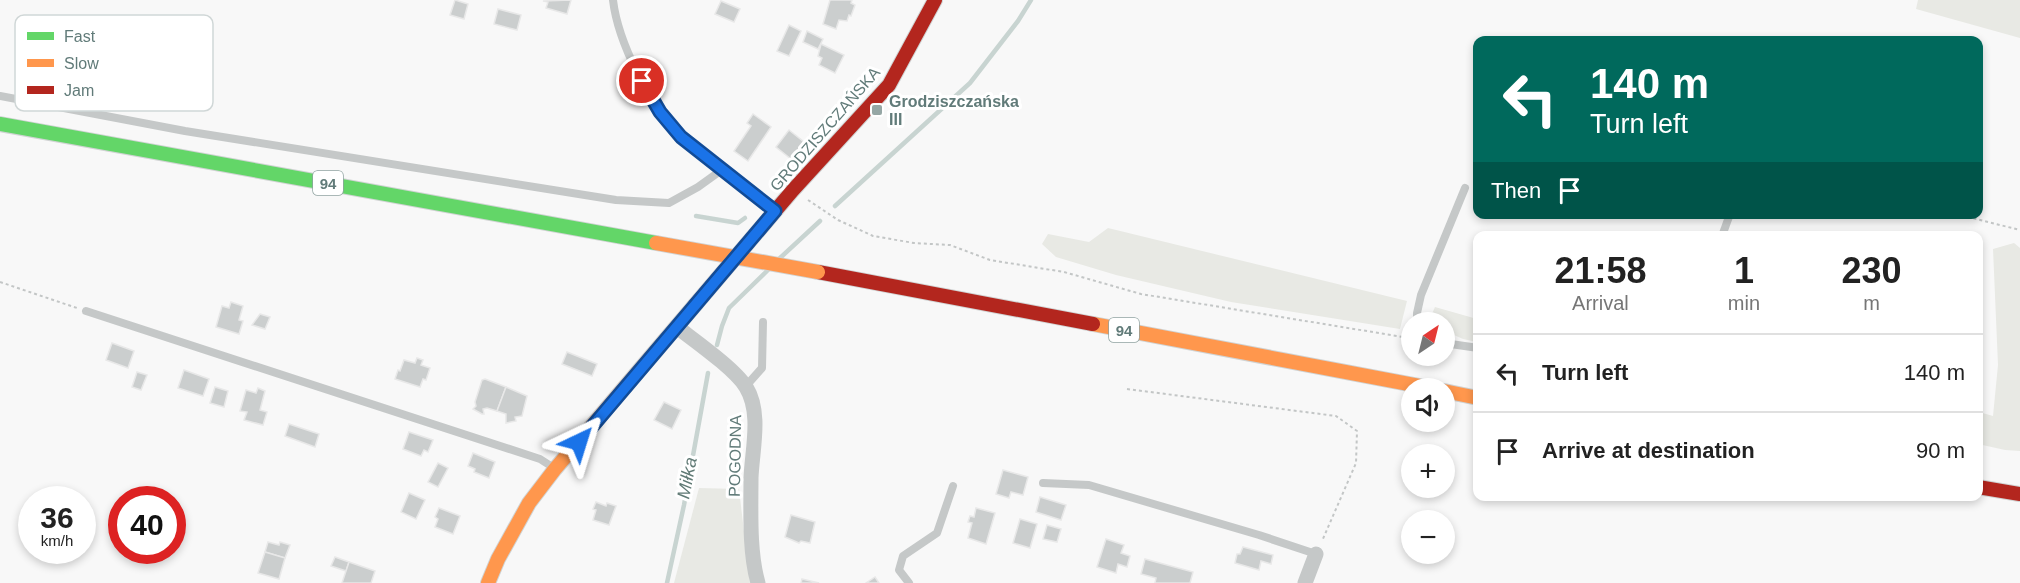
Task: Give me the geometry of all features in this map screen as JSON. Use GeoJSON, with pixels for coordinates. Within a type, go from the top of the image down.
{"type":"FeatureCollection","features":[{"type":"Feature","properties":{"kind":"main road","name":"GRODZISZCZAŃSKA"},"geometry":{"type":"LineString","coordinates":[[488,583],[498,559],[529,503],[793,190],[889,85],[935,0]]}},
{"type":"Feature","properties":{"kind":"main road","name":"94"},"geometry":{"type":"LineString","coordinates":[[0,124],[818,272],[1401,383]]}},
{"type":"Feature","properties":{"kind":"main road"},"geometry":{"type":"LineString","coordinates":[[1455,393],[1473,397]]}},
{"type":"Feature","properties":{"kind":"main road"},"geometry":{"type":"LineString","coordinates":[[1983,488],[2020,494]]}},
{"type":"Feature","properties":{"kind":"street"},"geometry":{"type":"LineString","coordinates":[[677,327],[735,374],[746,386]]}},
{"type":"Feature","properties":{"kind":"street","name":"POGODNA"},"geometry":{"type":"LineString","coordinates":[[746,386],[754,414],[751,477],[752,525],[755,572],[758,583]]}},
{"type":"Feature","properties":{"kind":"street"},"geometry":{"type":"LineString","coordinates":[[1305,583],[1316,554]]}},
{"type":"Feature","properties":{"kind":"lane"},"geometry":{"type":"LineString","coordinates":[[613,0],[615,16],[634,66],[660,112],[681,137],[775,211]]}},
{"type":"Feature","properties":{"kind":"lane"},"geometry":{"type":"LineString","coordinates":[[0,96],[15,99]]}},
{"type":"Feature","properties":{"kind":"lane"},"geometry":{"type":"LineString","coordinates":[[79,111],[185,131],[616,200],[669,203],[698,188],[723,169]]}},
{"type":"Feature","properties":{"kind":"lane"},"geometry":{"type":"LineString","coordinates":[[1417,312],[1421,295],[1465,188]]}},
{"type":"Feature","properties":{"kind":"lane"},"geometry":{"type":"LineString","coordinates":[[86,311],[540,459],[555,470]]}},
{"type":"Feature","properties":{"kind":"lane"},"geometry":{"type":"LineString","coordinates":[[746,386],[762,368],[763,322]]}},
{"type":"Feature","properties":{"kind":"lane"},"geometry":{"type":"LineString","coordinates":[[1455,345],[1473,347]]}},
{"type":"Feature","properties":{"kind":"lane"},"geometry":{"type":"LineString","coordinates":[[1043,483],[1089,485],[1316,554]]}},
{"type":"Feature","properties":{"kind":"lane"},"geometry":{"type":"LineString","coordinates":[[909,583],[899,570],[903,556],[937,533],[953,486]]}},
{"type":"Feature","properties":{"kind":"path"},"geometry":{"type":"LineString","coordinates":[[793,190],[838,220],[873,236],[914,243],[950,245],[990,260],[1064,272],[1141,294],[1401,337]]}},
{"type":"Feature","properties":{"kind":"path"},"geometry":{"type":"LineString","coordinates":[[1976,219],[2020,230]]}},
{"type":"Feature","properties":{"kind":"path"},"geometry":{"type":"LineString","coordinates":[[0,282],[86,311]]}},
{"type":"Feature","properties":{"kind":"path"},"geometry":{"type":"LineString","coordinates":[[1127,389],[1336,416],[1357,431],[1356,463],[1316,554]]}},
{"type":"Feature","properties":{"kind":"shaded area"},"geometry":{"type":"Polygon","coordinates":[[[1918,0],[2020,0],[2020,38],[1916,9],[1918,0]]]}},
{"type":"Feature","properties":{"kind":"shaded area"},"geometry":{"type":"Polygon","coordinates":[[[1108,228],[1407,301],[1404,312],[1401,312],[1400,329],[1231,302],[1116,275],[1056,257],[1042,244],[1048,234],[1089,242],[1108,228]]]}},
{"type":"Feature","properties":{"kind":"shaded area"},"geometry":{"type":"Polygon","coordinates":[[[2014,243],[2020,248],[2020,451],[1983,445],[1983,413],[1993,416],[1998,365],[1993,249],[2014,243]]]}},
{"type":"Feature","properties":{"kind":"shaded area"},"geometry":{"type":"Polygon","coordinates":[[[1435,307],[1452,312],[1433,312],[1435,307]]]}},
{"type":"Feature","properties":{"kind":"shaded area"},"geometry":{"type":"Polygon","coordinates":[[[1455,313],[1473,318],[1473,341],[1455,335],[1455,313]]]}},
{"type":"Feature","properties":{"kind":"shaded area"},"geometry":{"type":"Polygon","coordinates":[[[699,488],[739,489],[750,583],[674,583],[699,488]]]}},
{"type":"Feature","properties":{"kind":"building"},"geometry":{"type":"Polygon","coordinates":[[[455,0],[468,4],[464,19],[450,15],[455,0]]]}},
{"type":"Feature","properties":{"kind":"building"},"geometry":{"type":"Polygon","coordinates":[[[571,0],[567,14],[546,8],[548,2],[543,1],[571,0]]]}},
{"type":"Feature","properties":{"kind":"building"},"geometry":{"type":"Polygon","coordinates":[[[830,0],[852,0],[851,3],[855,5],[851,16],[849,15],[847,21],[839,20],[836,29],[823,24],[830,0]]]}},
{"type":"Feature","properties":{"kind":"building"},"geometry":{"type":"Polygon","coordinates":[[[721,1],[740,9],[734,22],[715,14],[721,1]]]}},
{"type":"Feature","properties":{"kind":"building"},"geometry":{"type":"Polygon","coordinates":[[[498,9],[521,15],[517,30],[494,24],[498,9]]]}},
{"type":"Feature","properties":{"kind":"building"},"geometry":{"type":"Polygon","coordinates":[[[789,25],[801,31],[789,56],[777,51],[789,25]]]}},
{"type":"Feature","properties":{"kind":"building"},"geometry":{"type":"Polygon","coordinates":[[[807,31],[823,39],[818,49],[803,42],[807,31]]]}},
{"type":"Feature","properties":{"kind":"building"},"geometry":{"type":"Polygon","coordinates":[[[821,44],[844,55],[835,73],[819,65],[822,58],[818,56],[821,44]]]}},
{"type":"Feature","properties":{"kind":"building"},"geometry":{"type":"Polygon","coordinates":[[[753,114],[771,127],[748,161],[734,151],[751,126],[747,123],[753,114]]]}},
{"type":"Feature","properties":{"kind":"building"},"geometry":{"type":"Polygon","coordinates":[[[789,130],[804,142],[791,159],[776,147],[789,130]]]}},
{"type":"Feature","properties":{"kind":"building"},"geometry":{"type":"Polygon","coordinates":[[[231,302],[243,306],[239,320],[243,321],[239,334],[216,327],[222,306],[229,308],[231,302]]]}},
{"type":"Feature","properties":{"kind":"building"},"geometry":{"type":"Polygon","coordinates":[[[260,314],[270,317],[265,329],[252,325],[260,314]]]}},
{"type":"Feature","properties":{"kind":"building"},"geometry":{"type":"Polygon","coordinates":[[[112,343],[134,351],[128,368],[106,360],[112,343]]]}},
{"type":"Feature","properties":{"kind":"building"},"geometry":{"type":"Polygon","coordinates":[[[567,352],[597,364],[592,376],[562,364],[567,352]]]}},
{"type":"Feature","properties":{"kind":"building"},"geometry":{"type":"Polygon","coordinates":[[[417,358],[423,360],[421,365],[430,368],[426,380],[423,379],[420,387],[395,379],[404,360],[415,363],[417,358]]]}},
{"type":"Feature","properties":{"kind":"building"},"geometry":{"type":"Polygon","coordinates":[[[184,370],[209,379],[203,396],[178,388],[184,370]]]}},
{"type":"Feature","properties":{"kind":"building"},"geometry":{"type":"Polygon","coordinates":[[[137,372],[147,375],[141,390],[132,387],[137,372]]]}},
{"type":"Feature","properties":{"kind":"building"},"geometry":{"type":"Polygon","coordinates":[[[482,380],[506,387],[497,411],[487,408],[483,409],[484,414],[482,414],[473,409],[476,406],[475,402],[482,380]]]}},
{"type":"Feature","properties":{"kind":"building"},"geometry":{"type":"Polygon","coordinates":[[[215,387],[228,391],[224,407],[210,403],[215,387]]]}},
{"type":"Feature","properties":{"kind":"building"},"geometry":{"type":"Polygon","coordinates":[[[506,387],[527,396],[522,416],[515,417],[516,421],[506,423],[506,414],[497,411],[506,387]]]}},
{"type":"Feature","properties":{"kind":"building"},"geometry":{"type":"Polygon","coordinates":[[[258,388],[265,391],[260,410],[267,412],[263,425],[244,420],[247,412],[240,411],[246,390],[256,393],[258,388]]]}},
{"type":"Feature","properties":{"kind":"building"},"geometry":{"type":"Polygon","coordinates":[[[664,402],[681,410],[672,429],[654,420],[664,402]]]}},
{"type":"Feature","properties":{"kind":"building"},"geometry":{"type":"Polygon","coordinates":[[[289,424],[319,434],[315,447],[285,436],[289,424]]]}},
{"type":"Feature","properties":{"kind":"building"},"geometry":{"type":"Polygon","coordinates":[[[409,432],[433,440],[428,452],[424,450],[421,456],[403,449],[409,432]]]}},
{"type":"Feature","properties":{"kind":"building"},"geometry":{"type":"Polygon","coordinates":[[[473,453],[495,462],[489,478],[474,472],[475,469],[468,466],[473,453]]]}},
{"type":"Feature","properties":{"kind":"building"},"geometry":{"type":"Polygon","coordinates":[[[438,463],[448,468],[438,487],[428,482],[438,463]]]}},
{"type":"Feature","properties":{"kind":"building"},"geometry":{"type":"Polygon","coordinates":[[[1003,470],[1028,477],[1023,495],[1011,492],[1009,498],[996,494],[1003,470]]]}},
{"type":"Feature","properties":{"kind":"building"},"geometry":{"type":"Polygon","coordinates":[[[409,493],[425,500],[416,519],[401,512],[409,493]]]}},
{"type":"Feature","properties":{"kind":"building"},"geometry":{"type":"Polygon","coordinates":[[[1040,497],[1066,505],[1061,520],[1036,512],[1040,497]]]}},
{"type":"Feature","properties":{"kind":"building"},"geometry":{"type":"Polygon","coordinates":[[[596,502],[606,506],[607,503],[616,506],[609,525],[593,520],[596,510],[593,509],[596,502]]]}},
{"type":"Feature","properties":{"kind":"building"},"geometry":{"type":"Polygon","coordinates":[[[439,508],[460,516],[453,534],[435,527],[438,519],[435,517],[439,508]]]}},
{"type":"Feature","properties":{"kind":"building"},"geometry":{"type":"Polygon","coordinates":[[[976,508],[995,513],[986,544],[968,538],[972,523],[968,522],[970,516],[974,517],[976,508]]]}},
{"type":"Feature","properties":{"kind":"building"},"geometry":{"type":"Polygon","coordinates":[[[791,515],[815,522],[810,543],[801,541],[799,543],[785,537],[791,515]]]}},
{"type":"Feature","properties":{"kind":"building"},"geometry":{"type":"Polygon","coordinates":[[[1020,519],[1037,524],[1030,548],[1013,543],[1020,519]]]}},
{"type":"Feature","properties":{"kind":"building"},"geometry":{"type":"Polygon","coordinates":[[[1047,525],[1061,529],[1057,542],[1043,539],[1047,525]]]}},
{"type":"Feature","properties":{"kind":"building"},"geometry":{"type":"Polygon","coordinates":[[[1106,539],[1124,545],[1121,553],[1130,556],[1127,567],[1118,564],[1116,573],[1097,567],[1106,539]]]}},
{"type":"Feature","properties":{"kind":"building"},"geometry":{"type":"Polygon","coordinates":[[[268,542],[290,545],[285,558],[265,552],[268,542]]]}},
{"type":"Feature","properties":{"kind":"building"},"geometry":{"type":"Polygon","coordinates":[[[1243,547],[1273,555],[1271,564],[1261,561],[1259,570],[1235,563],[1237,554],[1240,554],[1243,547]]]}},
{"type":"Feature","properties":{"kind":"building"},"geometry":{"type":"Polygon","coordinates":[[[265,552],[285,558],[279,579],[258,573],[265,552]]]}},
{"type":"Feature","properties":{"kind":"building"},"geometry":{"type":"Polygon","coordinates":[[[335,557],[349,562],[346,571],[331,566],[335,557]]]}},
{"type":"Feature","properties":{"kind":"building"},"geometry":{"type":"Polygon","coordinates":[[[1145,559],[1193,572],[1190,583],[1155,583],[1156,578],[1141,574],[1145,559]]]}},
{"type":"Feature","properties":{"kind":"building"},"geometry":{"type":"Polygon","coordinates":[[[349,562],[375,571],[371,583],[342,583],[349,562]]]}},
{"type":"Feature","properties":{"kind":"building"},"geometry":{"type":"Polygon","coordinates":[[[875,577],[879,583],[866,583],[875,577]]]}},
{"type":"Feature","properties":{"kind":"building"},"geometry":{"type":"Polygon","coordinates":[[[802,579],[819,583],[801,583],[802,579]]]}},
{"type":"Feature","properties":{"kind":"waterway"},"geometry":{"type":"LineString","coordinates":[[835,206],[970,83],[1018,21],[1031,0]]}},
{"type":"Feature","properties":{"kind":"waterway"},"geometry":{"type":"LineString","coordinates":[[696,216],[738,223],[745,218]]}},
{"type":"Feature","properties":{"kind":"waterway"},"geometry":{"type":"LineString","coordinates":[[780,258],[820,221]]}},
{"type":"Feature","properties":{"kind":"waterway"},"geometry":{"type":"LineString","coordinates":[[717,345],[729,308],[768,270]]}},
{"type":"Feature","properties":{"kind":"waterway","name":"Miłka"},"geometry":{"type":"LineString","coordinates":[[667,583],[708,373]]}},
{"type":"Feature","properties":{"kind":"traffic: fast"},"geometry":{"type":"LineString","coordinates":[[0,124],[656,243]]}},
{"type":"Feature","properties":{"kind":"traffic: slow"},"geometry":{"type":"LineString","coordinates":[[656,243],[818,272]]}},
{"type":"Feature","properties":{"kind":"traffic: slow"},"geometry":{"type":"LineString","coordinates":[[488,583],[498,559],[529,503],[555,469],[695,305]]}},
{"type":"Feature","properties":{"kind":"traffic: slow"},"geometry":{"type":"LineString","coordinates":[[1093,324],[1401,382]]}},
{"type":"Feature","properties":{"kind":"traffic: slow"},"geometry":{"type":"LineString","coordinates":[[1455,393],[1473,397]]}},
{"type":"Feature","properties":{"kind":"traffic: jam"},"geometry":{"type":"LineString","coordinates":[[695,305],[793,190],[889,85],[935,0]]}},
{"type":"Feature","properties":{"kind":"traffic: jam"},"geometry":{"type":"LineString","coordinates":[[818,272],[1093,324]]}},
{"type":"Feature","properties":{"kind":"traffic: jam"},"geometry":{"type":"LineString","coordinates":[[1983,488],[2020,494]]}},
{"type":"Feature","properties":{"kind":"place","name":"Grodziszczańska III"},"geometry":{"type":"Point","coordinates":[877,110]}},
{"type":"Feature","properties":{"kind":"route"},"geometry":{"type":"LineString","coordinates":[[579,442],[775,211],[681,137],[660,112],[642,81]]}}]}
